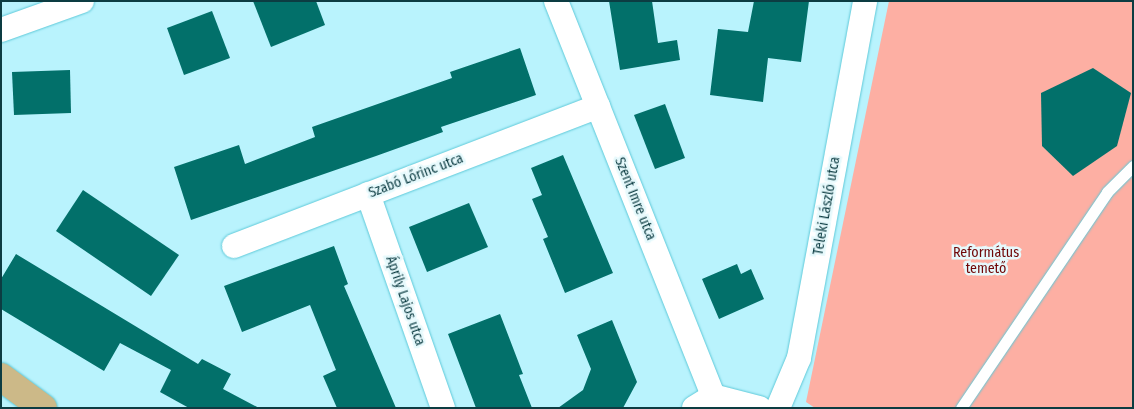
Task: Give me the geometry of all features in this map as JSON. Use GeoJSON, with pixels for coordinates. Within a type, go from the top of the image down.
{"type":"FeatureCollection","features":[{"type":"Feature","properties":{"kind":"main road"},"geometry":{"type":"LineString","coordinates":[[10,383],[43,408]]}},
{"type":"Feature","properties":{"kind":"main road"},"geometry":{"type":"LineString","coordinates":[[10,383],[49,408]]}},
{"type":"Feature","properties":{"kind":"street"},"geometry":{"type":"LineString","coordinates":[[1,30],[82,1]]}},
{"type":"Feature","properties":{"kind":"street","name":"Szent Imre utca"},"geometry":{"type":"LineString","coordinates":[[556,1],[598,106],[703,402]]}},
{"type":"Feature","properties":{"kind":"street","name":"Teleki László utca"},"geometry":{"type":"LineString","coordinates":[[778,408],[799,358],[865,1]]}},
{"type":"Feature","properties":{"kind":"street","name":"Szabó Lőrinc utca"},"geometry":{"type":"LineString","coordinates":[[234,246],[598,106]]}},
{"type":"Feature","properties":{"kind":"street","name":"Áprily Lajos utca"},"geometry":{"type":"LineString","coordinates":[[368,194],[443,408]]}},
{"type":"Feature","properties":{"kind":"street"},"geometry":{"type":"LineString","coordinates":[[703,402],[759,408]]}},
{"type":"Feature","properties":{"kind":"lane"},"geometry":{"type":"LineString","coordinates":[[960,408],[1107,192],[1133,166]]}},
{"type":"Feature","properties":{"kind":"green space","name":"Református temető"},"geometry":{"type":"Polygon","coordinates":[[[889,1],[1133,1],[1133,408],[815,408],[806,402],[889,1]]]}},
{"type":"Feature","properties":{"kind":"building"},"geometry":{"type":"Polygon","coordinates":[[[253,1],[316,1],[325,25],[271,47],[253,1]]]}},
{"type":"Feature","properties":{"kind":"building"},"geometry":{"type":"Polygon","coordinates":[[[609,1],[652,1],[658,43],[677,40],[680,60],[620,70],[609,1]]]}},
{"type":"Feature","properties":{"kind":"building"},"geometry":{"type":"Polygon","coordinates":[[[754,1],[809,1],[801,62],[768,58],[763,102],[710,95],[718,29],[748,32],[754,1]]]}},
{"type":"Feature","properties":{"kind":"building"},"geometry":{"type":"Polygon","coordinates":[[[212,11],[230,58],[184,75],[167,28],[212,11]]]}},
{"type":"Feature","properties":{"kind":"building"},"geometry":{"type":"Polygon","coordinates":[[[520,48],[536,95],[441,127],[443,132],[191,220],[174,167],[239,145],[245,164],[315,137],[312,127],[452,78],[450,72],[520,48]]]}},
{"type":"Feature","properties":{"kind":"building"},"geometry":{"type":"Polygon","coordinates":[[[1093,68],[1131,93],[1117,146],[1073,176],[1042,146],[1041,93],[1093,68]]]}},
{"type":"Feature","properties":{"kind":"building"},"geometry":{"type":"Polygon","coordinates":[[[70,70],[71,113],[14,115],[12,72],[70,70]]]}},
{"type":"Feature","properties":{"kind":"building"},"geometry":{"type":"Polygon","coordinates":[[[665,104],[685,158],[655,169],[634,115],[665,104]]]}},
{"type":"Feature","properties":{"kind":"building"},"geometry":{"type":"Polygon","coordinates":[[[563,155],[613,273],[565,293],[543,239],[548,237],[532,199],[542,195],[531,168],[563,155]]]}},
{"type":"Feature","properties":{"kind":"building"},"geometry":{"type":"Polygon","coordinates":[[[83,190],[179,255],[151,296],[56,231],[83,190]]]}},
{"type":"Feature","properties":{"kind":"building"},"geometry":{"type":"Polygon","coordinates":[[[469,203],[488,247],[427,272],[409,227],[469,203]]]}},
{"type":"Feature","properties":{"kind":"building"},"geometry":{"type":"Polygon","coordinates":[[[334,246],[348,284],[344,286],[396,408],[337,408],[323,376],[336,370],[310,305],[242,332],[224,286],[334,246]]]}},
{"type":"Feature","properties":{"kind":"building"},"geometry":{"type":"Polygon","coordinates":[[[16,254],[198,364],[202,359],[231,374],[223,389],[259,408],[189,408],[160,392],[171,370],[120,343],[104,371],[1,309],[1,279],[16,254]]]}},
{"type":"Feature","properties":{"kind":"building"},"geometry":{"type":"Polygon","coordinates":[[[737,264],[741,274],[751,269],[764,299],[719,319],[702,279],[737,264]]]}},
{"type":"Feature","properties":{"kind":"building"},"geometry":{"type":"Polygon","coordinates":[[[500,314],[523,374],[519,375],[532,408],[476,408],[448,334],[500,314]]]}},
{"type":"Feature","properties":{"kind":"building"},"geometry":{"type":"Polygon","coordinates":[[[612,320],[637,382],[623,408],[558,408],[583,390],[591,369],[577,335],[612,320]]]}}]}
